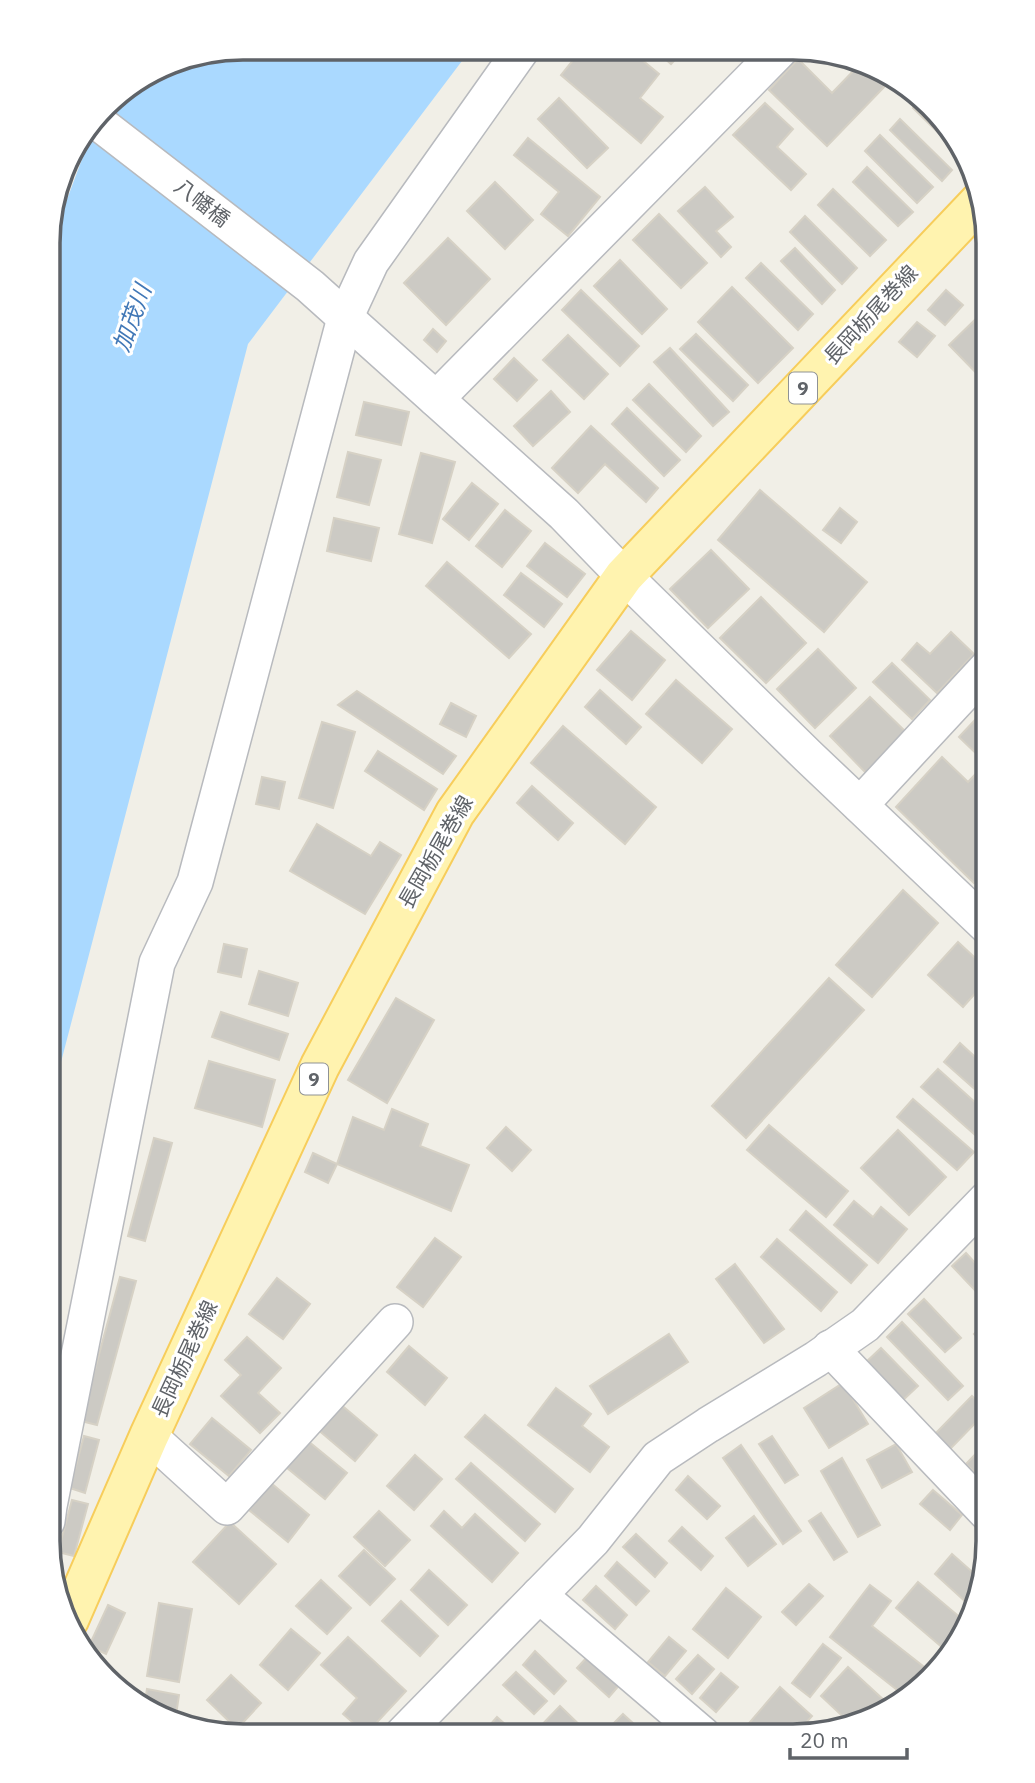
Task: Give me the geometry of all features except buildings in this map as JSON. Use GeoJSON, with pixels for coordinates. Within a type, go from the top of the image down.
{"type":"FeatureCollection","features":[{"type":"Feature","properties":{"kind":"main road","name":"長岡栃尾巻線"},"geometry":{"type":"LineString","coordinates":[[70,1601],[320,1066],[455,813],[624,576],[972,209]]}},
{"type":"Feature","properties":{"kind":"street"},"geometry":{"type":"LineString","coordinates":[[60,1448],[157,962],[195,882],[345,318],[371,262],[514,60]]}},
{"type":"Feature","properties":{"kind":"street"},"geometry":{"type":"LineString","coordinates":[[436,399],[770,60]]}},
{"type":"Feature","properties":{"kind":"street","name":"八幡橋"},"geometry":{"type":"LineString","coordinates":[[102,126],[310,286],[564,513],[624,576],[975,915]]}},
{"type":"Feature","properties":{"kind":"street"},"geometry":{"type":"LineString","coordinates":[[860,805],[976,680]]}},
{"type":"Feature","properties":{"kind":"street"},"geometry":{"type":"LineString","coordinates":[[413,1724],[593,1540],[658,1458],[865,1325],[975,1211]]}},
{"type":"Feature","properties":{"kind":"street"},"geometry":{"type":"LineString","coordinates":[[149,1436],[227,1507],[395,1322]]}},
{"type":"Feature","properties":{"kind":"street"},"geometry":{"type":"LineString","coordinates":[[831,1349],[975,1500]]}},
{"type":"Feature","properties":{"kind":"street"},"geometry":{"type":"LineString","coordinates":[[538,1595],[690,1724]]}},
{"type":"Feature","properties":{"kind":"water","name":"加茂川"},"geometry":{"type":"Polygon","coordinates":[[[463,60],[248,344],[60,1066],[60,243],[62,213],[87,147],[105,122],[141,90],[173,73],[219,61],[463,60]]]}}]}
